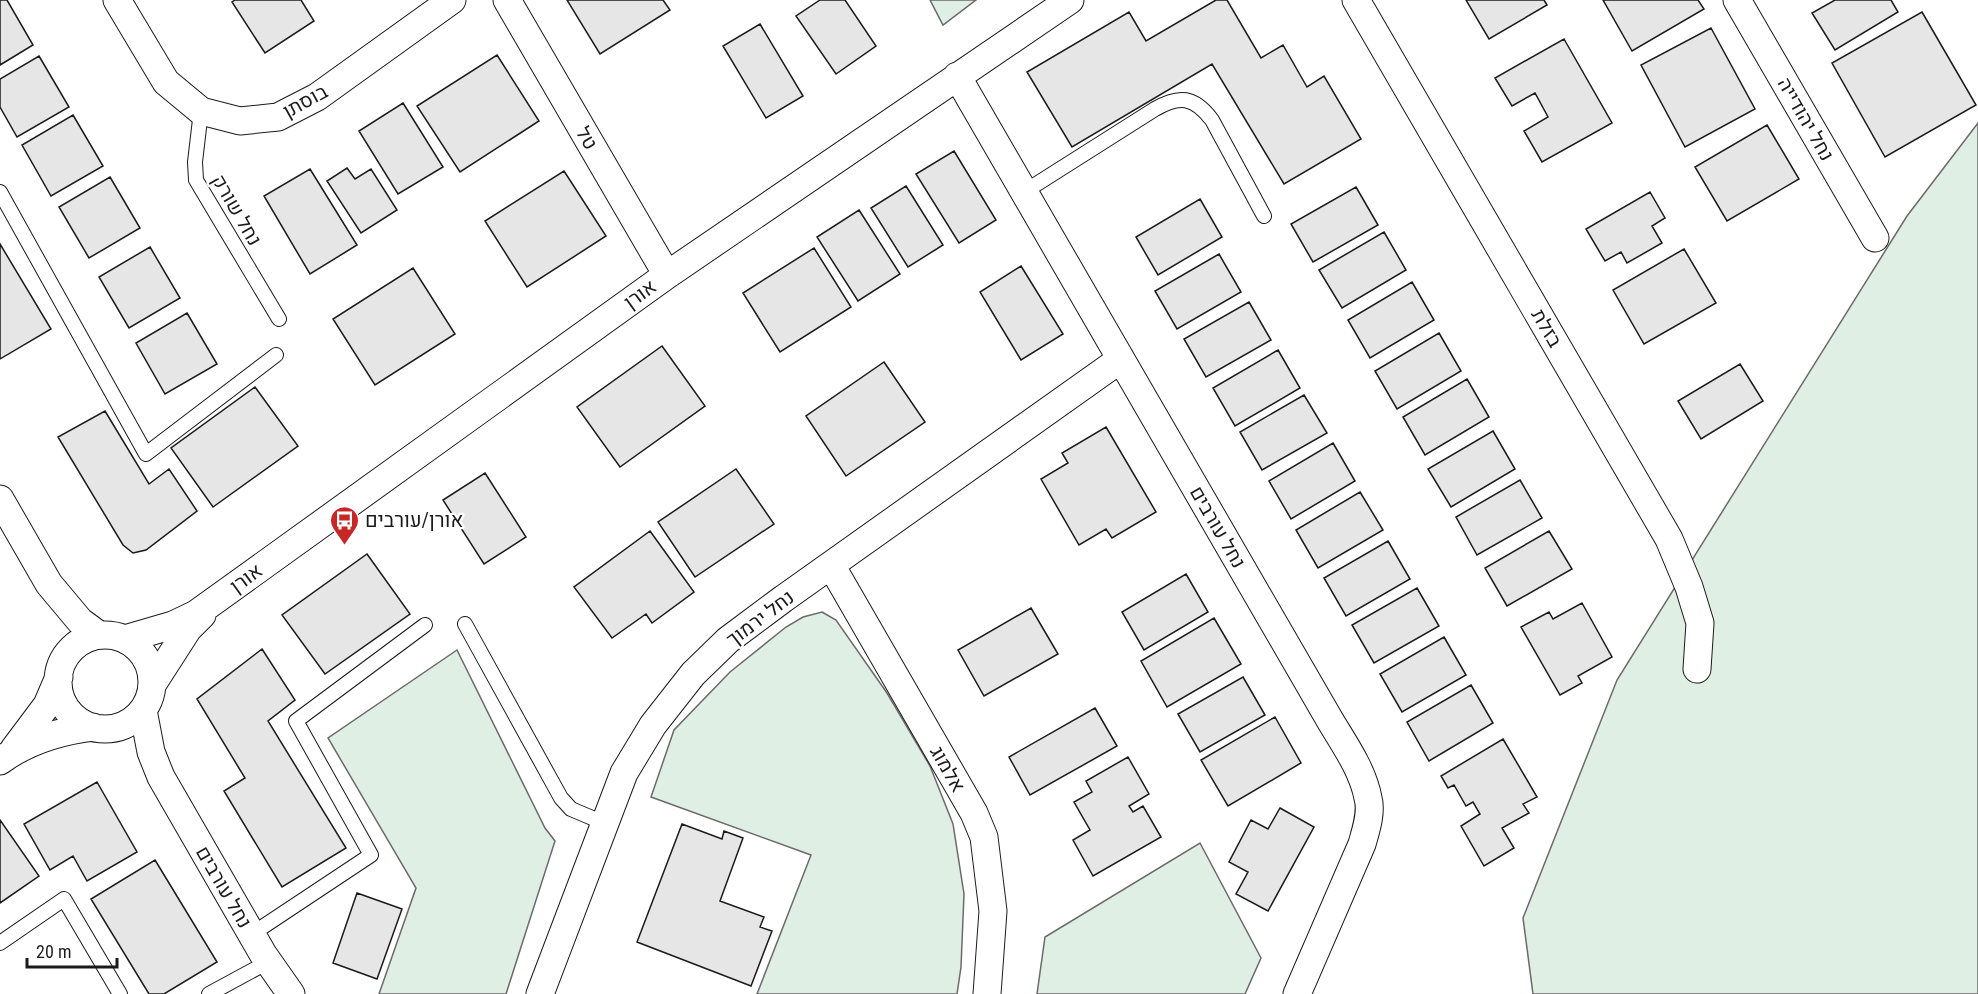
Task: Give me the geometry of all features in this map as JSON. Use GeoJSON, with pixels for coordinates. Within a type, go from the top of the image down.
{"type":"FeatureCollection","features":[{"type":"Feature","properties":{"kind":"street","name":"בוסתן"},"geometry":{"type":"LineString","coordinates":[[117,0],[166,82],[201,111],[240,121],[278,117],[317,97],[452,0]]}},
{"type":"Feature","properties":{"kind":"street","name":"טל"},"geometry":{"type":"LineString","coordinates":[[507,0],[666,275]]}},
{"type":"Feature","properties":{"kind":"street","name":"אורן"},"geometry":{"type":"LineString","coordinates":[[112,637],[173,625],[196,614],[666,275],[1070,0]]}},
{"type":"Feature","properties":{"kind":"street","name":"בזלת"},"geometry":{"type":"LineString","coordinates":[[1356,0],[1669,538],[1689,587],[1700,623],[1697,669]]}},
{"type":"Feature","properties":{"kind":"street","name":"נחל יהודייה"},"geometry":{"type":"LineString","coordinates":[[1737,0],[1875,238]]}},
{"type":"Feature","properties":{"kind":"street","name":"נחל עורבים"},"geometry":{"type":"LineString","coordinates":[[957,76],[1356,765],[1369,799],[1368,824],[1362,844],[1297,994]]}},
{"type":"Feature","properties":{"kind":"street","name":"נחל ירמוך"},"geometry":{"type":"LineString","coordinates":[[540,994],[624,773],[653,725],[693,674],[728,640],[1121,359]]}},
{"type":"Feature","properties":{"kind":"street"},"geometry":{"type":"LineString","coordinates":[[0,499],[49,584],[80,621],[112,637],[135,645],[142,653],[152,674],[150,699],[132,721],[118,728],[76,729],[48,736],[6,756]]}},
{"type":"Feature","properties":{"kind":"street","name":"אלמוג"},"geometry":{"type":"LineString","coordinates":[[831,565],[974,813],[984,837],[993,911],[987,994]]}},
{"type":"Feature","properties":{"kind":"street"},"geometry":{"type":"LineString","coordinates":[[49,584],[64,634],[59,690],[71,714],[81,722],[98,728]]}},
{"type":"Feature","properties":{"kind":"street","name":"אורן"},"geometry":{"type":"LineString","coordinates":[[152,685],[188,629],[217,599]]}},
{"type":"Feature","properties":{"kind":"street"},"geometry":{"type":"LineString","coordinates":[[6,756],[46,705],[72,648],[85,639],[112,637]]}},
{"type":"Feature","properties":{"kind":"street","name":"נחל עורבים"},"geometry":{"type":"LineString","coordinates":[[143,710],[151,752],[161,777]]}},
{"type":"Feature","properties":{"kind":"street","name":"נחל עורבים"},"geometry":{"type":"LineString","coordinates":[[98,728],[130,744],[147,759],[161,777],[268,962],[291,994]]}},
{"type":"Feature","properties":{"kind":"lane"},"geometry":{"type":"LineString","coordinates":[[1024,192],[1169,101],[1181,99],[1191,101],[1203,108],[1212,120],[1264,216]]}},
{"type":"Feature","properties":{"kind":"lane","name":"נחל שורק"},"geometry":{"type":"LineString","coordinates":[[201,111],[195,162],[196,180],[279,319]]}},
{"type":"Feature","properties":{"kind":"lane"},"geometry":{"type":"LineString","coordinates":[[0,192],[146,454],[276,356]]}},
{"type":"Feature","properties":{"kind":"lane"},"geometry":{"type":"LineString","coordinates":[[465,624],[561,798],[571,809],[604,823]]}},
{"type":"Feature","properties":{"kind":"lane"},"geometry":{"type":"LineString","coordinates":[[252,934],[372,855],[296,721],[425,625]]}},
{"type":"Feature","properties":{"kind":"lane"},"geometry":{"type":"LineString","coordinates":[[0,943],[64,899],[120,994]]}},
{"type":"Feature","properties":{"kind":"lane"},"geometry":{"type":"LineString","coordinates":[[209,994],[268,962]]}},
{"type":"Feature","properties":{"kind":"green space"},"geometry":{"type":"Polygon","coordinates":[[[930,0],[976,0],[943,25],[930,0]]]}},
{"type":"Feature","properties":{"kind":"green space"},"geometry":{"type":"Polygon","coordinates":[[[1978,123],[1978,994],[1533,994],[1523,918],[1617,680],[1907,216],[1978,123]]]}},
{"type":"Feature","properties":{"kind":"green space"},"geometry":{"type":"Polygon","coordinates":[[[822,612],[836,620],[887,693],[930,766],[953,824],[964,894],[961,967],[957,994],[757,994],[811,855],[651,797],[674,730],[730,672],[786,627],[803,617],[822,612]]]}},
{"type":"Feature","properties":{"kind":"green space"},"geometry":{"type":"Polygon","coordinates":[[[457,650],[545,828],[555,841],[506,994],[379,994],[416,888],[328,738],[457,650]]]}},
{"type":"Feature","properties":{"kind":"green space"},"geometry":{"type":"Polygon","coordinates":[[[1200,843],[1261,958],[1245,994],[1037,994],[1045,937],[1200,843]]]}},
{"type":"Feature","properties":{"kind":"building"},"geometry":{"type":"Polygon","coordinates":[[[0,0],[7,0],[33,45],[0,65],[0,0]]]}},
{"type":"Feature","properties":{"kind":"building"},"geometry":{"type":"Polygon","coordinates":[[[235,0],[301,0],[314,21],[265,53],[232,2],[235,0]]]}},
{"type":"Feature","properties":{"kind":"building"},"geometry":{"type":"Polygon","coordinates":[[[567,0],[663,0],[670,10],[600,54],[567,0]]]}},
{"type":"Feature","properties":{"kind":"building"},"geometry":{"type":"Polygon","coordinates":[[[820,0],[845,0],[876,46],[836,74],[796,16],[820,0]]]}},
{"type":"Feature","properties":{"kind":"building"},"geometry":{"type":"Polygon","coordinates":[[[1216,0],[1227,0],[1261,58],[1283,45],[1307,87],[1324,76],[1361,139],[1284,184],[1212,64],[1072,147],[1027,72],[1129,12],[1146,41],[1216,0]]]}},
{"type":"Feature","properties":{"kind":"building"},"geometry":{"type":"Polygon","coordinates":[[[1466,0],[1544,0],[1547,5],[1489,39],[1466,0]]]}},
{"type":"Feature","properties":{"kind":"building"},"geometry":{"type":"Polygon","coordinates":[[[1603,0],[1698,0],[1704,9],[1632,51],[1603,0]]]}},
{"type":"Feature","properties":{"kind":"building"},"geometry":{"type":"Polygon","coordinates":[[[1835,0],[1891,0],[1898,12],[1835,50],[1812,13],[1835,0]]]}},
{"type":"Feature","properties":{"kind":"building"},"geometry":{"type":"Polygon","coordinates":[[[1922,12],[1976,105],[1885,157],[1832,63],[1922,12]]]}},
{"type":"Feature","properties":{"kind":"building"},"geometry":{"type":"Polygon","coordinates":[[[760,24],[803,96],[766,118],[723,46],[760,24]]]}},
{"type":"Feature","properties":{"kind":"building"},"geometry":{"type":"Polygon","coordinates":[[[1711,28],[1755,109],[1685,147],[1641,65],[1711,28]]]}},
{"type":"Feature","properties":{"kind":"building"},"geometry":{"type":"Polygon","coordinates":[[[1564,39],[1612,123],[1542,162],[1524,131],[1548,117],[1535,93],[1512,106],[1495,78],[1564,39]]]}},
{"type":"Feature","properties":{"kind":"building"},"geometry":{"type":"Polygon","coordinates":[[[497,55],[539,121],[460,172],[417,106],[497,55]]]}},
{"type":"Feature","properties":{"kind":"building"},"geometry":{"type":"Polygon","coordinates":[[[39,56],[69,107],[17,137],[0,107],[0,79],[39,56]]]}},
{"type":"Feature","properties":{"kind":"building"},"geometry":{"type":"Polygon","coordinates":[[[403,103],[443,167],[398,194],[359,131],[403,103]]]}},
{"type":"Feature","properties":{"kind":"building"},"geometry":{"type":"Polygon","coordinates":[[[73,115],[103,166],[51,196],[22,145],[73,115]]]}},
{"type":"Feature","properties":{"kind":"building"},"geometry":{"type":"Polygon","coordinates":[[[1767,125],[1799,179],[1727,221],[1695,167],[1767,125]]]}},
{"type":"Feature","properties":{"kind":"building"},"geometry":{"type":"Polygon","coordinates":[[[954,151],[996,220],[959,243],[916,174],[954,151]]]}},
{"type":"Feature","properties":{"kind":"building"},"geometry":{"type":"Polygon","coordinates":[[[347,168],[355,179],[371,169],[397,210],[361,233],[327,181],[347,168]]]}},
{"type":"Feature","properties":{"kind":"building"},"geometry":{"type":"Polygon","coordinates":[[[310,169],[357,245],[310,274],[264,196],[310,169]]]}},
{"type":"Feature","properties":{"kind":"building"},"geometry":{"type":"Polygon","coordinates":[[[564,171],[606,236],[527,287],[485,221],[564,171]]]}},
{"type":"Feature","properties":{"kind":"building"},"geometry":{"type":"Polygon","coordinates":[[[110,177],[140,228],[89,258],[59,207],[110,177]]]}},
{"type":"Feature","properties":{"kind":"building"},"geometry":{"type":"Polygon","coordinates":[[[906,186],[943,245],[908,267],[871,208],[906,186]]]}},
{"type":"Feature","properties":{"kind":"building"},"geometry":{"type":"Polygon","coordinates":[[[1356,187],[1378,225],[1313,262],[1291,224],[1356,187]]]}},
{"type":"Feature","properties":{"kind":"building"},"geometry":{"type":"Polygon","coordinates":[[[1650,192],[1665,218],[1652,226],[1662,243],[1627,263],[1621,252],[1605,261],[1586,229],[1650,192]]]}},
{"type":"Feature","properties":{"kind":"building"},"geometry":{"type":"Polygon","coordinates":[[[1200,199],[1222,237],[1158,275],[1136,237],[1200,199]]]}},
{"type":"Feature","properties":{"kind":"building"},"geometry":{"type":"Polygon","coordinates":[[[859,210],[900,274],[858,301],[817,237],[859,210]]]}},
{"type":"Feature","properties":{"kind":"building"},"geometry":{"type":"Polygon","coordinates":[[[1384,232],[1406,270],[1342,308],[1319,270],[1384,232]]]}},
{"type":"Feature","properties":{"kind":"building"},"geometry":{"type":"Polygon","coordinates":[[[0,244],[51,329],[0,359],[0,244]]]}},
{"type":"Feature","properties":{"kind":"building"},"geometry":{"type":"Polygon","coordinates":[[[150,247],[180,298],[129,328],[99,277],[150,247]]]}},
{"type":"Feature","properties":{"kind":"building"},"geometry":{"type":"Polygon","coordinates":[[[814,248],[851,307],[780,352],[743,293],[814,248]]]}},
{"type":"Feature","properties":{"kind":"building"},"geometry":{"type":"Polygon","coordinates":[[[1684,249],[1716,303],[1644,344],[1613,290],[1684,249]]]}},
{"type":"Feature","properties":{"kind":"building"},"geometry":{"type":"Polygon","coordinates":[[[1219,254],[1241,292],[1177,329],[1155,291],[1219,254]]]}},
{"type":"Feature","properties":{"kind":"building"},"geometry":{"type":"Polygon","coordinates":[[[1021,266],[1063,334],[1021,360],[980,292],[1021,266]]]}},
{"type":"Feature","properties":{"kind":"building"},"geometry":{"type":"Polygon","coordinates":[[[413,268],[455,334],[375,385],[333,319],[413,268]]]}},
{"type":"Feature","properties":{"kind":"building"},"geometry":{"type":"Polygon","coordinates":[[[1412,282],[1434,320],[1370,358],[1348,320],[1412,282]]]}},
{"type":"Feature","properties":{"kind":"building"},"geometry":{"type":"Polygon","coordinates":[[[1249,302],[1271,340],[1206,377],[1184,339],[1249,302]]]}},
{"type":"Feature","properties":{"kind":"building"},"geometry":{"type":"Polygon","coordinates":[[[187,313],[217,364],[165,394],[136,343],[187,313]]]}},
{"type":"Feature","properties":{"kind":"building"},"geometry":{"type":"Polygon","coordinates":[[[1439,333],[1461,371],[1397,409],[1375,371],[1439,333]]]}},
{"type":"Feature","properties":{"kind":"building"},"geometry":{"type":"Polygon","coordinates":[[[662,346],[705,406],[620,467],[577,407],[662,346]]]}},
{"type":"Feature","properties":{"kind":"building"},"geometry":{"type":"Polygon","coordinates":[[[1278,350],[1300,388],[1235,426],[1213,388],[1278,350]]]}},
{"type":"Feature","properties":{"kind":"building"},"geometry":{"type":"Polygon","coordinates":[[[884,362],[925,422],[846,476],[806,416],[884,362]]]}},
{"type":"Feature","properties":{"kind":"building"},"geometry":{"type":"Polygon","coordinates":[[[1740,364],[1763,401],[1701,439],[1678,401],[1740,364]]]}},
{"type":"Feature","properties":{"kind":"building"},"geometry":{"type":"Polygon","coordinates":[[[1467,379],[1489,417],[1425,455],[1403,417],[1467,379]]]}},
{"type":"Feature","properties":{"kind":"building"},"geometry":{"type":"Polygon","coordinates":[[[255,387],[298,446],[213,507],[171,448],[255,387]]]}},
{"type":"Feature","properties":{"kind":"building"},"geometry":{"type":"Polygon","coordinates":[[[1304,395],[1327,433],[1262,470],[1240,432],[1304,395]]]}},
{"type":"Feature","properties":{"kind":"building"},"geometry":{"type":"Polygon","coordinates":[[[105,411],[149,484],[169,469],[197,511],[146,550],[133,553],[123,545],[58,437],[105,411]]]}},
{"type":"Feature","properties":{"kind":"building"},"geometry":{"type":"Polygon","coordinates":[[[1106,427],[1156,512],[1112,538],[1106,529],[1079,545],[1041,479],[1068,463],[1062,453],[1106,427]]]}},
{"type":"Feature","properties":{"kind":"building"},"geometry":{"type":"Polygon","coordinates":[[[1493,431],[1515,469],[1451,507],[1428,469],[1493,431]]]}},
{"type":"Feature","properties":{"kind":"building"},"geometry":{"type":"Polygon","coordinates":[[[1333,443],[1355,481],[1291,519],[1269,481],[1333,443]]]}},
{"type":"Feature","properties":{"kind":"building"},"geometry":{"type":"Polygon","coordinates":[[[736,469],[774,524],[695,577],[658,522],[736,469]]]}},
{"type":"Feature","properties":{"kind":"building"},"geometry":{"type":"Polygon","coordinates":[[[485,473],[526,537],[484,564],[443,500],[485,473]]]}},
{"type":"Feature","properties":{"kind":"building"},"geometry":{"type":"Polygon","coordinates":[[[1520,480],[1542,518],[1477,555],[1456,517],[1520,480]]]}},
{"type":"Feature","properties":{"kind":"building"},"geometry":{"type":"Polygon","coordinates":[[[1360,492],[1383,530],[1318,568],[1296,530],[1360,492]]]}},
{"type":"Feature","properties":{"kind":"building"},"geometry":{"type":"Polygon","coordinates":[[[650,531],[694,592],[652,623],[646,614],[612,638],[574,587],[650,531]]]}},
{"type":"Feature","properties":{"kind":"building"},"geometry":{"type":"Polygon","coordinates":[[[1549,531],[1572,569],[1507,606],[1485,568],[1549,531]]]}},
{"type":"Feature","properties":{"kind":"building"},"geometry":{"type":"Polygon","coordinates":[[[1388,541],[1410,579],[1346,616],[1324,578],[1388,541]]]}},
{"type":"Feature","properties":{"kind":"building"},"geometry":{"type":"Polygon","coordinates":[[[367,554],[410,614],[325,674],[282,615],[367,554]]]}},
{"type":"Feature","properties":{"kind":"building"},"geometry":{"type":"Polygon","coordinates":[[[1186,574],[1208,612],[1144,650],[1122,612],[1186,574]]]}},
{"type":"Feature","properties":{"kind":"building"},"geometry":{"type":"Polygon","coordinates":[[[1417,588],[1439,626],[1374,663],[1352,625],[1417,588]]]}},
{"type":"Feature","properties":{"kind":"building"},"geometry":{"type":"Polygon","coordinates":[[[1582,603],[1612,657],[1578,676],[1582,683],[1560,695],[1521,627],[1549,612],[1553,619],[1582,603]]]}},
{"type":"Feature","properties":{"kind":"building"},"geometry":{"type":"Polygon","coordinates":[[[1031,608],[1058,654],[984,696],[958,650],[1031,608]]]}},
{"type":"Feature","properties":{"kind":"building"},"geometry":{"type":"Polygon","coordinates":[[[1214,618],[1241,664],[1167,707],[1141,661],[1214,618]]]}},
{"type":"Feature","properties":{"kind":"building"},"geometry":{"type":"Polygon","coordinates":[[[1444,637],[1466,675],[1402,712],[1380,674],[1444,637]]]}},
{"type":"Feature","properties":{"kind":"building"},"geometry":{"type":"Polygon","coordinates":[[[262,649],[295,700],[268,721],[346,848],[282,887],[224,791],[245,778],[197,699],[262,649]]]}},
{"type":"Feature","properties":{"kind":"building"},"geometry":{"type":"Polygon","coordinates":[[[1243,677],[1265,715],[1200,752],[1178,714],[1243,677]]]}},
{"type":"Feature","properties":{"kind":"building"},"geometry":{"type":"Polygon","coordinates":[[[1471,685],[1493,723],[1429,761],[1407,722],[1471,685]]]}},
{"type":"Feature","properties":{"kind":"building"},"geometry":{"type":"Polygon","coordinates":[[[1095,708],[1117,746],[1030,795],[1009,757],[1095,708]]]}},
{"type":"Feature","properties":{"kind":"building"},"geometry":{"type":"Polygon","coordinates":[[[1275,717],[1301,763],[1228,806],[1201,760],[1275,717]]]}},
{"type":"Feature","properties":{"kind":"building"},"geometry":{"type":"Polygon","coordinates":[[[1503,739],[1537,797],[1523,804],[1529,813],[1502,828],[1514,848],[1484,866],[1461,826],[1480,814],[1473,802],[1466,806],[1454,785],[1448,788],[1441,776],[1503,739]]]}},
{"type":"Feature","properties":{"kind":"building"},"geometry":{"type":"Polygon","coordinates":[[[1128,757],[1149,794],[1129,806],[1133,812],[1143,806],[1161,837],[1093,876],[1073,840],[1090,830],[1074,802],[1092,792],[1086,781],[1128,757]]]}},
{"type":"Feature","properties":{"kind":"building"},"geometry":{"type":"Polygon","coordinates":[[[97,782],[137,852],[87,881],[73,856],[50,870],[24,824],[97,782]]]}},
{"type":"Feature","properties":{"kind":"building"},"geometry":{"type":"Polygon","coordinates":[[[1280,808],[1314,827],[1268,911],[1236,894],[1248,872],[1229,862],[1251,820],[1268,829],[1280,808]]]}},
{"type":"Feature","properties":{"kind":"building"},"geometry":{"type":"Polygon","coordinates":[[[0,820],[39,876],[0,903],[0,820]]]}},
{"type":"Feature","properties":{"kind":"building"},"geometry":{"type":"Polygon","coordinates":[[[682,824],[722,839],[724,831],[743,838],[720,901],[764,917],[760,927],[772,931],[751,986],[637,942],[682,824]]]}},
{"type":"Feature","properties":{"kind":"building"},"geometry":{"type":"Polygon","coordinates":[[[155,860],[217,962],[164,994],[149,994],[91,899],[155,860]]]}},
{"type":"Feature","properties":{"kind":"building"},"geometry":{"type":"Polygon","coordinates":[[[357,893],[402,909],[377,979],[333,963],[357,893]]]}},
{"type":"Feature","properties":{"kind":"place","name":"אורן/עורבים"},"geometry":{"type":"Point","coordinates":[344,546]}}]}
